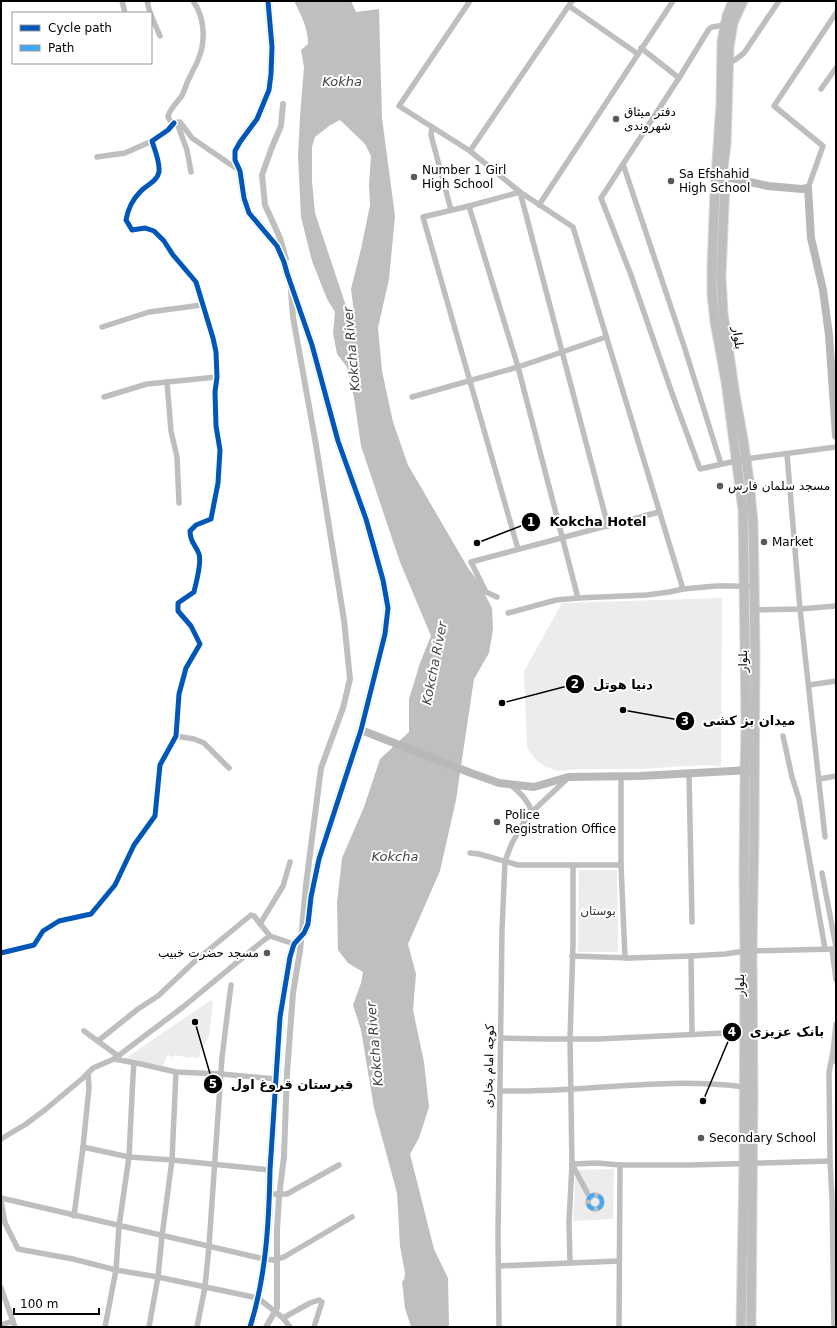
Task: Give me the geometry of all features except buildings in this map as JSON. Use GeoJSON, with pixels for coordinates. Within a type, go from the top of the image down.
{"type":"FeatureCollection","features":[{"type":"Feature","properties":{"kind":"main road","name":"بلوار"},"geometry":{"type":"LineString","coordinates":[[733,1],[727,16],[721,48],[726,145],[722,176],[725,182],[721,276],[723,313],[743,439],[741,460],[746,724],[744,876],[749,951]]}},
{"type":"Feature","properties":{"kind":"main road","name":"بلوار"},"geometry":{"type":"LineString","coordinates":[[743,1],[733,23],[729,47],[714,191],[712,295],[715,322],[741,460],[749,480],[753,523],[755,655],[754,770],[748,1006],[748,1164],[751,1327]]}},
{"type":"Feature","properties":{"kind":"main road","name":"بلوار"},"geometry":{"type":"LineString","coordinates":[[741,1327],[748,1164],[744,1087],[745,1032],[748,1006]]}},
{"type":"Feature","properties":{"kind":"street"},"geometry":{"type":"LineString","coordinates":[[122,1],[126,12]]}},
{"type":"Feature","properties":{"kind":"street"},"geometry":{"type":"LineString","coordinates":[[147,1],[150,12]]}},
{"type":"Feature","properties":{"kind":"street"},"geometry":{"type":"LineString","coordinates":[[193,1],[200,11],[203,38],[202,50],[182,95],[168,114],[170,122],[181,122],[192,138],[240,171]]}},
{"type":"Feature","properties":{"kind":"street"},"geometry":{"type":"LineString","coordinates":[[250,1327],[258,1298],[273,1194],[270,1170],[280,1017],[290,957],[294,944],[304,933],[308,924],[311,897],[319,859],[361,730],[385,634],[388,608],[383,580],[366,519],[338,441],[312,345],[284,262],[277,246],[249,213],[244,198],[240,171],[235,160],[235,151],[257,119],[269,90],[272,48],[268,1]]}},
{"type":"Feature","properties":{"kind":"street"},"geometry":{"type":"LineString","coordinates":[[470,1],[399,106],[470,151],[520,192],[573,227],[683,589]]}},
{"type":"Feature","properties":{"kind":"street"},"geometry":{"type":"LineString","coordinates":[[539,205],[673,1]]}},
{"type":"Feature","properties":{"kind":"street"},"geometry":{"type":"LineString","coordinates":[[728,63],[744,53],[779,1]]}},
{"type":"Feature","properties":{"kind":"street"},"geometry":{"type":"LineString","coordinates":[[470,151],[571,3],[638,54]]}},
{"type":"Feature","properties":{"kind":"street"},"geometry":{"type":"LineString","coordinates":[[836,13],[774,106],[823,146],[808,188],[811,238],[823,290],[829,335],[836,436]]}},
{"type":"Feature","properties":{"kind":"street"},"geometry":{"type":"LineString","coordinates":[[152,16],[160,36]]}},
{"type":"Feature","properties":{"kind":"street"},"geometry":{"type":"LineString","coordinates":[[725,26],[712,27],[708,30],[679,78],[601,198],[631,275],[700,469],[741,460],[836,447]]}},
{"type":"Feature","properties":{"kind":"street"},"geometry":{"type":"LineString","coordinates":[[641,48],[679,78]]}},
{"type":"Feature","properties":{"kind":"street"},"geometry":{"type":"LineString","coordinates":[[821,89],[836,68]]}},
{"type":"Feature","properties":{"kind":"street"},"geometry":{"type":"LineString","coordinates":[[97,157],[125,152],[152,141],[176,123]]}},
{"type":"Feature","properties":{"kind":"street"},"geometry":{"type":"LineString","coordinates":[[176,123],[187,150],[191,172]]}},
{"type":"Feature","properties":{"kind":"street"},"geometry":{"type":"LineString","coordinates":[[432,127],[431,135],[451,210]]}},
{"type":"Feature","properties":{"kind":"street"},"geometry":{"type":"LineString","coordinates":[[1,953],[34,945],[43,931],[59,921],[91,914],[115,885],[134,845],[155,816],[160,765],[176,736],[178,694],[186,668],[200,644],[191,626],[178,611],[178,603],[194,592],[200,566],[200,555],[190,539],[190,532],[196,525],[211,519],[218,483],[220,450],[216,426],[216,352],[196,282],[173,255],[164,241],[154,231],[145,228],[132,230],[126,220],[128,209],[132,201],[141,191],[156,180],[159,172],[158,159],[152,141]]}},
{"type":"Feature","properties":{"kind":"street"},"geometry":{"type":"LineString","coordinates":[[623,164],[721,464]]}},
{"type":"Feature","properties":{"kind":"street"},"geometry":{"type":"LineString","coordinates":[[722,176],[768,186],[802,189],[808,188]]}},
{"type":"Feature","properties":{"kind":"street"},"geometry":{"type":"LineString","coordinates":[[518,549],[423,217],[520,192]]}},
{"type":"Feature","properties":{"kind":"street"},"geometry":{"type":"LineString","coordinates":[[520,192],[608,526]]}},
{"type":"Feature","properties":{"kind":"street"},"geometry":{"type":"LineString","coordinates":[[469,206],[518,367],[561,538],[578,598]]}},
{"type":"Feature","properties":{"kind":"street"},"geometry":{"type":"LineString","coordinates":[[102,327],[149,312],[202,304]]}},
{"type":"Feature","properties":{"kind":"street"},"geometry":{"type":"LineString","coordinates":[[412,397],[518,367],[563,353],[606,337]]}},
{"type":"Feature","properties":{"kind":"street"},"geometry":{"type":"LineString","coordinates":[[104,397],[147,384],[217,377]]}},
{"type":"Feature","properties":{"kind":"street"},"geometry":{"type":"LineString","coordinates":[[167,382],[171,431],[177,457],[179,503]]}},
{"type":"Feature","properties":{"kind":"street"},"geometry":{"type":"LineString","coordinates":[[787,454],[800,610],[825,837]]}},
{"type":"Feature","properties":{"kind":"street"},"geometry":{"type":"LineString","coordinates":[[497,597],[486,592],[471,562],[659,512]]}},
{"type":"Feature","properties":{"kind":"street"},"geometry":{"type":"LineString","coordinates":[[508,612],[556,600],[648,595],[683,589],[733,586],[754,587]]}},
{"type":"Feature","properties":{"kind":"street"},"geometry":{"type":"LineString","coordinates":[[754,610],[800,610],[836,606]]}},
{"type":"Feature","properties":{"kind":"street"},"geometry":{"type":"LineString","coordinates":[[809,685],[836,681]]}},
{"type":"Feature","properties":{"kind":"street"},"geometry":{"type":"LineString","coordinates":[[361,730],[499,783],[534,787],[568,778],[754,770]]}},
{"type":"Feature","properties":{"kind":"street"},"geometry":{"type":"LineString","coordinates":[[176,736],[194,739],[204,743],[229,768]]}},
{"type":"Feature","properties":{"kind":"street"},"geometry":{"type":"LineString","coordinates":[[783,736],[792,777],[799,799],[825,949]]}},
{"type":"Feature","properties":{"kind":"street"},"geometry":{"type":"LineString","coordinates":[[689,773],[692,922]]}},
{"type":"Feature","properties":{"kind":"street"},"geometry":{"type":"LineString","coordinates":[[621,776],[621,865],[625,958]]}},
{"type":"Feature","properties":{"kind":"street"},"geometry":{"type":"LineString","coordinates":[[819,778],[836,776]]}},
{"type":"Feature","properties":{"kind":"street","name":"کوچه امام بخاری"},"geometry":{"type":"LineString","coordinates":[[499,1327],[498,1234],[502,930],[505,861],[512,843],[532,812],[568,778]]}},
{"type":"Feature","properties":{"kind":"street"},"geometry":{"type":"LineString","coordinates":[[511,784],[529,802],[532,812]]}},
{"type":"Feature","properties":{"kind":"street"},"geometry":{"type":"LineString","coordinates":[[470,853],[479,854],[518,865],[621,865]]}},
{"type":"Feature","properties":{"kind":"street"},"geometry":{"type":"LineString","coordinates":[[260,924],[283,886],[290,862]]}},
{"type":"Feature","properties":{"kind":"street"},"geometry":{"type":"LineString","coordinates":[[570,1262],[569,1222],[572,1164],[570,1039],[573,865]]}},
{"type":"Feature","properties":{"kind":"street"},"geometry":{"type":"LineString","coordinates":[[822,873],[835,948],[836,980]]}},
{"type":"Feature","properties":{"kind":"street"},"geometry":{"type":"LineString","coordinates":[[98,1041],[138,1009],[158,996],[194,962],[251,915],[254,916],[270,936],[294,944]]}},
{"type":"Feature","properties":{"kind":"street"},"geometry":{"type":"LineString","coordinates":[[1,1139],[26,1124],[46,1109],[93,1068],[116,1058],[183,1007],[270,936]]}},
{"type":"Feature","properties":{"kind":"street"},"geometry":{"type":"LineString","coordinates":[[572,956],[625,958],[691,956],[749,951],[835,948]]}},
{"type":"Feature","properties":{"kind":"street"},"geometry":{"type":"LineString","coordinates":[[691,956],[692,1034]]}},
{"type":"Feature","properties":{"kind":"street"},"geometry":{"type":"LineString","coordinates":[[197,1327],[205,1287],[218,1128],[222,1057],[231,985]]}},
{"type":"Feature","properties":{"kind":"street"},"geometry":{"type":"LineString","coordinates":[[834,1327],[829,1072],[836,1024]]}},
{"type":"Feature","properties":{"kind":"street"},"geometry":{"type":"LineString","coordinates":[[84,1031],[98,1041],[116,1058],[134,1063],[176,1072],[276,1079]]}},
{"type":"Feature","properties":{"kind":"street"},"geometry":{"type":"LineString","coordinates":[[501,1038],[598,1039],[745,1032]]}},
{"type":"Feature","properties":{"kind":"street"},"geometry":{"type":"LineString","coordinates":[[833,1052],[836,1062]]}},
{"type":"Feature","properties":{"kind":"street"},"geometry":{"type":"LineString","coordinates":[[105,1327],[116,1270],[119,1226],[128,1157],[134,1063]]}},
{"type":"Feature","properties":{"kind":"street"},"geometry":{"type":"LineString","coordinates":[[150,1327],[158,1277],[172,1160],[176,1072]]}},
{"type":"Feature","properties":{"kind":"street"},"geometry":{"type":"LineString","coordinates":[[74,1216],[89,1088],[88,1073]]}},
{"type":"Feature","properties":{"kind":"street"},"geometry":{"type":"LineString","coordinates":[[500,1092],[571,1089],[635,1084],[712,1083],[744,1087]]}},
{"type":"Feature","properties":{"kind":"street"},"geometry":{"type":"LineString","coordinates":[[83,1147],[128,1157],[270,1170]]}},
{"type":"Feature","properties":{"kind":"street"},"geometry":{"type":"LineString","coordinates":[[572,1164],[597,1163],[620,1165],[690,1166],[830,1161]]}},
{"type":"Feature","properties":{"kind":"street"},"geometry":{"type":"LineString","coordinates":[[572,1164],[590,1198]]}},
{"type":"Feature","properties":{"kind":"street"},"geometry":{"type":"LineString","coordinates":[[273,1194],[287,1194],[339,1165]]}},
{"type":"Feature","properties":{"kind":"street"},"geometry":{"type":"LineString","coordinates":[[619,1327],[620,1165]]}},
{"type":"Feature","properties":{"kind":"street"},"geometry":{"type":"LineString","coordinates":[[290,1327],[283,1318],[258,1298],[158,1277],[116,1270],[74,1259],[18,1249],[5,1223],[1,1199],[273,1260],[284,1257],[352,1218]]}},
{"type":"Feature","properties":{"kind":"street"},"geometry":{"type":"LineString","coordinates":[[499,1266],[619,1261]]}},
{"type":"Feature","properties":{"kind":"street"},"geometry":{"type":"LineString","coordinates":[[1,1288],[15,1327]]}},
{"type":"Feature","properties":{"kind":"street"},"geometry":{"type":"LineString","coordinates":[[283,1318],[310,1303],[319,1300],[322,1302],[314,1327]]}},
{"type":"Feature","properties":{"kind":"street"},"geometry":{"type":"LineString","coordinates":[[1,1325],[13,1320]]}},
{"type":"Feature","properties":{"kind":"green space"},"geometry":{"type":"Polygon","coordinates":[[[722,598],[721,766],[703,765],[640,769],[579,769],[558,771],[544,766],[536,760],[527,748],[524,671],[562,603],[722,598]]]}},
{"type":"Feature","properties":{"kind":"green space","name":"بوستان"},"geometry":{"type":"Polygon","coordinates":[[[579,870],[617,870],[618,952],[578,952],[579,870]]]}},
{"type":"Feature","properties":{"kind":"green space"},"geometry":{"type":"Polygon","coordinates":[[[211,1000],[213,1003],[209,1036],[200,1052],[199,1058],[175,1055],[173,1057],[167,1055],[163,1066],[126,1058],[211,1000]]]}},
{"type":"Feature","properties":{"kind":"green space"},"geometry":{"type":"Polygon","coordinates":[[[614,1169],[613,1219],[573,1221],[576,1170],[614,1169]]]}},
{"type":"Feature","properties":{"kind":"water","name":"Kokcha"},"geometry":{"type":"Polygon","coordinates":[[[294,1],[351,1],[356,12],[379,9],[382,118],[395,216],[389,279],[378,328],[382,371],[393,422],[408,465],[468,568],[478,581],[492,608],[493,629],[489,653],[474,679],[456,800],[440,871],[408,944],[416,974],[413,1010],[424,1062],[429,1107],[419,1138],[410,1154],[434,1249],[448,1278],[449,1327],[411,1327],[405,1308],[402,1281],[404,1280],[405,1273],[400,1246],[397,1193],[374,1108],[361,1030],[353,1005],[361,983],[363,972],[348,963],[338,950],[337,903],[342,858],[364,807],[380,759],[409,732],[409,699],[420,663],[431,636],[400,562],[361,446],[354,398],[347,367],[337,354],[333,333],[335,312],[327,299],[312,261],[301,217],[298,156],[304,67],[301,50],[308,44],[308,38],[302,16],[294,1]],[[340,120],[329,126],[315,137],[312,147],[312,181],[315,213],[350,318],[355,320],[351,289],[370,205],[369,184],[371,156],[365,144],[340,120]]]}},
{"type":"Feature","properties":{"kind":"waterway"},"geometry":{"type":"LineString","coordinates":[[283,104],[281,126],[262,175],[265,205],[280,238],[286,259]]}},
{"type":"Feature","properties":{"kind":"waterway"},"geometry":{"type":"LineString","coordinates":[[266,1327],[277,1308],[277,1230],[284,1156],[287,1073],[293,993],[300,951],[306,885],[321,768],[343,708],[350,679],[344,620],[316,445],[293,317],[291,291]]}},
{"type":"Feature","properties":{"kind":"marked path"},"geometry":{"type":"LineString","coordinates":[[595,1195],[600,1197],[602,1202],[600,1207],[595,1209],[590,1207],[588,1202],[590,1197],[595,1195]]}},
{"type":"Feature","properties":{"kind":"cycle path"},"geometry":{"type":"LineString","coordinates":[[250,1327],[260,1289],[266,1249],[280,1017],[290,957],[294,944],[304,933],[308,924],[311,897],[319,859],[361,730],[385,634],[388,608],[383,580],[366,519],[338,441],[312,345],[284,262],[277,246],[249,213],[244,198],[240,171],[235,160],[235,151],[257,119],[269,90],[272,47],[268,1]]}},
{"type":"Feature","properties":{"kind":"cycle path"},"geometry":{"type":"LineString","coordinates":[[1,953],[34,945],[43,931],[59,921],[91,914],[115,885],[134,845],[155,816],[160,765],[176,736],[179,694],[186,668],[200,644],[191,626],[178,611],[178,603],[194,592],[200,558],[198,551],[193,544],[190,531],[196,525],[211,519],[218,483],[220,450],[216,426],[216,352],[196,282],[173,255],[164,241],[154,231],[145,228],[132,230],[126,220],[129,208],[135,198],[156,178],[159,172],[158,160],[152,141],[168,130],[174,123]]}},
{"type":"Feature","properties":{"kind":"place","name":"دفتر میثاق شهروندی"},"geometry":{"type":"Point","coordinates":[616,119]}},
{"type":"Feature","properties":{"kind":"place","name":"Number 1 Girl High School"},"geometry":{"type":"Point","coordinates":[414,177]}},
{"type":"Feature","properties":{"kind":"place","name":"Sa Efshahid High School"},"geometry":{"type":"Point","coordinates":[671,181]}},
{"type":"Feature","properties":{"kind":"place","name":"مسجد سلمان فارس"},"geometry":{"type":"Point","coordinates":[720,486]}},
{"type":"Feature","properties":{"kind":"place","name":"Market"},"geometry":{"type":"Point","coordinates":[764,542]}},
{"type":"Feature","properties":{"kind":"place","name":"Kokcha Hotel"},"geometry":{"type":"Point","coordinates":[477,543]}},
{"type":"Feature","properties":{"kind":"place","name":"دنیا هوتل"},"geometry":{"type":"Point","coordinates":[502,703]}},
{"type":"Feature","properties":{"kind":"place","name":"میدان بز کشی"},"geometry":{"type":"Point","coordinates":[623,710]}},
{"type":"Feature","properties":{"kind":"place","name":"Police Registration Office"},"geometry":{"type":"Point","coordinates":[497,822]}},
{"type":"Feature","properties":{"kind":"place","name":"مسجد حضرت خبیب"},"geometry":{"type":"Point","coordinates":[267,953]}},
{"type":"Feature","properties":{"kind":"place","name":"قبرستان قروغ اول"},"geometry":{"type":"Point","coordinates":[195,1022]}},
{"type":"Feature","properties":{"kind":"place","name":"بانک عزیزی"},"geometry":{"type":"Point","coordinates":[703,1101]}},
{"type":"Feature","properties":{"kind":"place","name":"Secondary School"},"geometry":{"type":"Point","coordinates":[701,1138]}},
{"type":"Feature","properties":{"kind":"water label","name":"Kokha"},"geometry":{"type":"Point","coordinates":[342,81]}},
{"type":"Feature","properties":{"kind":"water label","name":"Kokcha River"},"geometry":{"type":"Point","coordinates":[351,349]}},
{"type":"Feature","properties":{"kind":"water label","name":"Kokcha River"},"geometry":{"type":"Point","coordinates":[434,663]}},
{"type":"Feature","properties":{"kind":"water label","name":"Kokcha River"},"geometry":{"type":"Point","coordinates":[374,1044]}}]}
